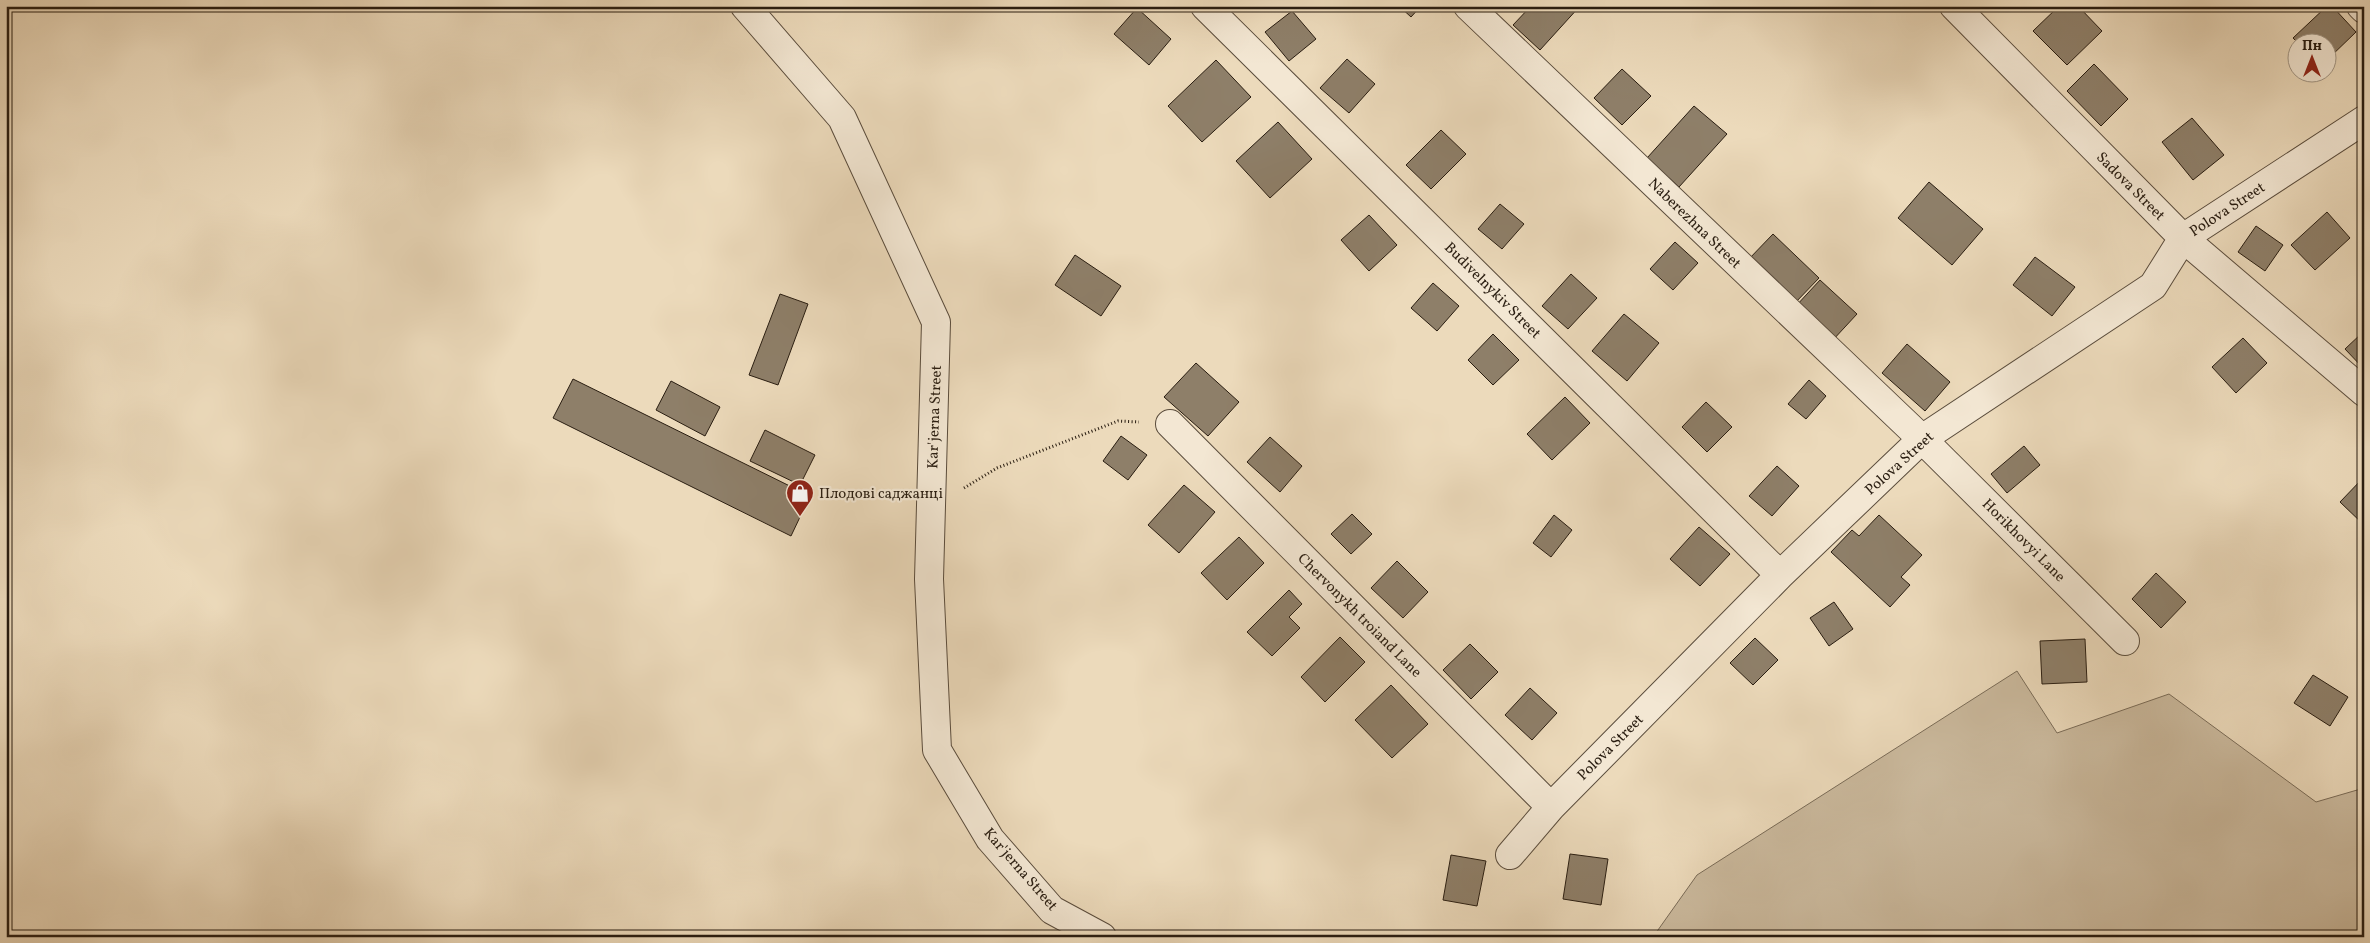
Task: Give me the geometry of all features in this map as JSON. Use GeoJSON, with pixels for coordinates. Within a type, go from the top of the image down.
{"type":"FeatureCollection","features":[{"type":"Feature","properties":{"kind":"street","name":"Kar'jerna Street"},"geometry":{"type":"LineString","coordinates":[[745,6],[842,118],[936,322],[929,579],[937,750],[990,839],[1052,910],[1102,937]]}},
{"type":"Feature","properties":{"kind":"street","name":"Budivelnykiv Street"},"geometry":{"type":"LineString","coordinates":[[1205,6],[1780,574]]}},
{"type":"Feature","properties":{"kind":"street","name":"Naberezhna Street"},"geometry":{"type":"LineString","coordinates":[[1468,6],[1922,439]]}},
{"type":"Feature","properties":{"kind":"street","name":"Sadova Street"},"geometry":{"type":"LineString","coordinates":[[1954,6],[2183,238],[2364,392]]}},
{"type":"Feature","properties":{"kind":"street","name":"Polova Street"},"geometry":{"type":"LineString","coordinates":[[1510,856],[1551,807],[1780,574],[1922,439],[2152,286],[2183,238],[2364,120]]}},
{"type":"Feature","properties":{"kind":"street","name":"Chervonykh troiand Lane"},"geometry":{"type":"LineString","coordinates":[[1170,424],[1551,807]]}},
{"type":"Feature","properties":{"kind":"street","name":"Horikhovyi Lane"},"geometry":{"type":"LineString","coordinates":[[1922,439],[2125,641]]}},
{"type":"Feature","properties":{"kind":"path"},"geometry":{"type":"LineString","coordinates":[[931,506],[997,468],[1118,421],[1170,424]]}},
{"type":"Feature","properties":{"kind":"shaded area"},"geometry":{"type":"Polygon","coordinates":[[[2017,671],[2057,733],[2169,694],[2316,802],[2364,788],[2364,937],[1653,937],[1697,875],[2017,671]]]}},
{"type":"Feature","properties":{"kind":"building"},"geometry":{"type":"Polygon","coordinates":[[[1399,6],[1421,6],[1411,17],[1399,6]]]}},
{"type":"Feature","properties":{"kind":"building"},"geometry":{"type":"Polygon","coordinates":[[[1531,6],[1580,6],[1540,50],[1513,25],[1531,6]]]}},
{"type":"Feature","properties":{"kind":"building"},"geometry":{"type":"Polygon","coordinates":[[[2059,6],[2078,6],[2102,31],[2067,65],[2033,31],[2059,6]]]}},
{"type":"Feature","properties":{"kind":"building"},"geometry":{"type":"Polygon","coordinates":[[[2327,6],[2332,6],[2356,32],[2338,49],[2338,32],[2299,32],[2327,6]]]}},
{"type":"Feature","properties":{"kind":"building"},"geometry":{"type":"Polygon","coordinates":[[[1137,8],[1171,39],[1149,65],[1114,34],[1137,8]]]}},
{"type":"Feature","properties":{"kind":"building"},"geometry":{"type":"Polygon","coordinates":[[[1292,11],[1316,39],[1289,61],[1265,32],[1292,11]]]}},
{"type":"Feature","properties":{"kind":"building"},"geometry":{"type":"Polygon","coordinates":[[[1347,59],[1375,84],[1349,113],[1320,88],[1347,59]]]}},
{"type":"Feature","properties":{"kind":"building"},"geometry":{"type":"Polygon","coordinates":[[[1216,60],[1251,97],[1202,142],[1168,106],[1216,60]]]}},
{"type":"Feature","properties":{"kind":"building"},"geometry":{"type":"Polygon","coordinates":[[[2094,64],[2128,99],[2101,126],[2067,91],[2094,64]]]}},
{"type":"Feature","properties":{"kind":"building"},"geometry":{"type":"Polygon","coordinates":[[[1622,69],[1651,96],[1622,125],[1594,98],[1622,69]]]}},
{"type":"Feature","properties":{"kind":"building"},"geometry":{"type":"Polygon","coordinates":[[[1694,106],[1727,134],[1679,187],[1647,158],[1694,106]]]}},
{"type":"Feature","properties":{"kind":"building"},"geometry":{"type":"Polygon","coordinates":[[[2192,118],[2224,155],[2193,180],[2162,142],[2192,118]]]}},
{"type":"Feature","properties":{"kind":"building"},"geometry":{"type":"Polygon","coordinates":[[[1278,122],[1312,159],[1270,198],[1236,161],[1278,122]]]}},
{"type":"Feature","properties":{"kind":"building"},"geometry":{"type":"Polygon","coordinates":[[[1441,130],[1466,154],[1431,189],[1406,165],[1441,130]]]}},
{"type":"Feature","properties":{"kind":"building"},"geometry":{"type":"Polygon","coordinates":[[[1929,182],[1983,229],[1952,265],[1898,218],[1929,182]]]}},
{"type":"Feature","properties":{"kind":"building"},"geometry":{"type":"Polygon","coordinates":[[[1500,204],[1524,224],[1502,249],[1478,229],[1500,204]]]}},
{"type":"Feature","properties":{"kind":"building"},"geometry":{"type":"Polygon","coordinates":[[[2327,212],[2350,238],[2315,270],[2291,245],[2327,212]]]}},
{"type":"Feature","properties":{"kind":"building"},"geometry":{"type":"Polygon","coordinates":[[[1369,215],[1397,245],[1369,271],[1341,240],[1369,215]]]}},
{"type":"Feature","properties":{"kind":"building"},"geometry":{"type":"Polygon","coordinates":[[[2256,226],[2283,245],[2265,271],[2238,252],[2256,226]]]}},
{"type":"Feature","properties":{"kind":"building"},"geometry":{"type":"Polygon","coordinates":[[[1773,234],[1819,278],[1794,304],[1748,260],[1773,234]]]}},
{"type":"Feature","properties":{"kind":"building"},"geometry":{"type":"Polygon","coordinates":[[[1675,242],[1698,263],[1673,290],[1650,269],[1675,242]]]}},
{"type":"Feature","properties":{"kind":"building"},"geometry":{"type":"Polygon","coordinates":[[[1075,255],[1121,286],[1101,316],[1055,285],[1075,255]]]}},
{"type":"Feature","properties":{"kind":"building"},"geometry":{"type":"Polygon","coordinates":[[[2035,257],[2075,287],[2052,316],[2013,285],[2035,257]]]}},
{"type":"Feature","properties":{"kind":"building"},"geometry":{"type":"Polygon","coordinates":[[[1571,274],[1597,298],[1568,329],[1542,306],[1571,274]]]}},
{"type":"Feature","properties":{"kind":"building"},"geometry":{"type":"Polygon","coordinates":[[[1820,280],[1857,314],[1832,341],[1795,307],[1820,280]]]}},
{"type":"Feature","properties":{"kind":"building"},"geometry":{"type":"Polygon","coordinates":[[[1433,283],[1459,306],[1437,331],[1411,308],[1433,283]]]}},
{"type":"Feature","properties":{"kind":"building"},"geometry":{"type":"Polygon","coordinates":[[[780,294],[808,304],[778,385],[749,375],[780,294]]]}},
{"type":"Feature","properties":{"kind":"building"},"geometry":{"type":"Polygon","coordinates":[[[1624,314],[1659,343],[1627,381],[1592,351],[1624,314]]]}},
{"type":"Feature","properties":{"kind":"building"},"geometry":{"type":"Polygon","coordinates":[[[2362,333],[2364,334],[2364,369],[2345,349],[2362,333]]]}},
{"type":"Feature","properties":{"kind":"building"},"geometry":{"type":"Polygon","coordinates":[[[1493,334],[1519,360],[1493,385],[1468,360],[1493,334]]]}},
{"type":"Feature","properties":{"kind":"building"},"geometry":{"type":"Polygon","coordinates":[[[2243,338],[2267,363],[2236,393],[2212,367],[2243,338]]]}},
{"type":"Feature","properties":{"kind":"building"},"geometry":{"type":"Polygon","coordinates":[[[1907,344],[1950,382],[1925,411],[1882,373],[1907,344]]]}},
{"type":"Feature","properties":{"kind":"building"},"geometry":{"type":"Polygon","coordinates":[[[1196,363],[1239,402],[1208,436],[1164,397],[1196,363]]]}},
{"type":"Feature","properties":{"kind":"building"},"geometry":{"type":"Polygon","coordinates":[[[573,379],[810,496],[791,536],[553,418],[573,379]]]}},
{"type":"Feature","properties":{"kind":"building"},"geometry":{"type":"Polygon","coordinates":[[[1809,380],[1826,396],[1806,419],[1788,404],[1809,380]]]}},
{"type":"Feature","properties":{"kind":"building"},"geometry":{"type":"Polygon","coordinates":[[[671,381],[720,407],[705,436],[656,410],[671,381]]]}},
{"type":"Feature","properties":{"kind":"building"},"geometry":{"type":"Polygon","coordinates":[[[1565,397],[1590,423],[1552,460],[1527,434],[1565,397]]]}},
{"type":"Feature","properties":{"kind":"building"},"geometry":{"type":"Polygon","coordinates":[[[1706,402],[1732,427],[1707,452],[1682,427],[1706,402]]]}},
{"type":"Feature","properties":{"kind":"building"},"geometry":{"type":"Polygon","coordinates":[[[765,430],[815,455],[800,485],[750,461],[765,430]]]}},
{"type":"Feature","properties":{"kind":"building"},"geometry":{"type":"Polygon","coordinates":[[[1121,436],[1147,455],[1128,480],[1103,461],[1121,436]]]}},
{"type":"Feature","properties":{"kind":"building"},"geometry":{"type":"Polygon","coordinates":[[[1270,437],[1302,466],[1280,492],[1247,462],[1270,437]]]}},
{"type":"Feature","properties":{"kind":"building"},"geometry":{"type":"Polygon","coordinates":[[[2024,446],[2040,465],[2007,493],[1991,474],[2024,446]]]}},
{"type":"Feature","properties":{"kind":"building"},"geometry":{"type":"Polygon","coordinates":[[[1777,466],[1799,486],[1772,516],[1749,496],[1777,466]]]}},
{"type":"Feature","properties":{"kind":"building"},"geometry":{"type":"Polygon","coordinates":[[[2364,477],[2364,525],[2340,502],[2364,477]]]}},
{"type":"Feature","properties":{"kind":"building"},"geometry":{"type":"Polygon","coordinates":[[[1184,485],[1215,512],[1179,553],[1148,525],[1184,485]]]}},
{"type":"Feature","properties":{"kind":"building"},"geometry":{"type":"Polygon","coordinates":[[[1352,514],[1372,534],[1351,554],[1331,534],[1352,514]]]}},
{"type":"Feature","properties":{"kind":"building"},"geometry":{"type":"Polygon","coordinates":[[[1554,515],[1572,530],[1551,557],[1533,543],[1554,515]]]}},
{"type":"Feature","properties":{"kind":"building"},"geometry":{"type":"Polygon","coordinates":[[[1879,515],[1922,555],[1901,577],[1910,585],[1890,607],[1831,552],[1852,530],[1859,536],[1879,515]]]}},
{"type":"Feature","properties":{"kind":"building"},"geometry":{"type":"Polygon","coordinates":[[[1699,527],[1730,554],[1700,586],[1670,559],[1699,527]]]}},
{"type":"Feature","properties":{"kind":"building"},"geometry":{"type":"Polygon","coordinates":[[[1239,537],[1264,563],[1227,600],[1201,573],[1239,537]]]}},
{"type":"Feature","properties":{"kind":"building"},"geometry":{"type":"Polygon","coordinates":[[[1397,561],[1428,592],[1403,618],[1371,588],[1397,561]]]}},
{"type":"Feature","properties":{"kind":"building"},"geometry":{"type":"Polygon","coordinates":[[[2156,573],[2186,602],[2161,628],[2132,599],[2156,573]]]}},
{"type":"Feature","properties":{"kind":"building"},"geometry":{"type":"Polygon","coordinates":[[[1289,590],[1302,604],[1289,617],[1300,628],[1272,656],[1247,632],[1289,590]]]}},
{"type":"Feature","properties":{"kind":"building"},"geometry":{"type":"Polygon","coordinates":[[[1834,602],[1853,629],[1829,646],[1810,618],[1834,602]]]}},
{"type":"Feature","properties":{"kind":"building"},"geometry":{"type":"Polygon","coordinates":[[[1340,637],[1365,662],[1325,702],[1301,677],[1340,637]]]}},
{"type":"Feature","properties":{"kind":"building"},"geometry":{"type":"Polygon","coordinates":[[[1755,638],[1778,660],[1753,685],[1730,663],[1755,638]]]}},
{"type":"Feature","properties":{"kind":"building"},"geometry":{"type":"Polygon","coordinates":[[[2085,639],[2087,682],[2042,684],[2040,641],[2085,639]]]}},
{"type":"Feature","properties":{"kind":"building"},"geometry":{"type":"Polygon","coordinates":[[[1470,644],[1498,672],[1471,699],[1443,670],[1470,644]]]}},
{"type":"Feature","properties":{"kind":"building"},"geometry":{"type":"Polygon","coordinates":[[[2313,675],[2348,697],[2330,726],[2294,703],[2313,675]]]}},
{"type":"Feature","properties":{"kind":"building"},"geometry":{"type":"Polygon","coordinates":[[[1391,685],[1428,724],[1392,758],[1355,720],[1391,685]]]}},
{"type":"Feature","properties":{"kind":"building"},"geometry":{"type":"Polygon","coordinates":[[[1530,688],[1557,713],[1532,740],[1505,715],[1530,688]]]}},
{"type":"Feature","properties":{"kind":"building"},"geometry":{"type":"Polygon","coordinates":[[[1570,854],[1608,859],[1601,905],[1563,899],[1570,854]]]}},
{"type":"Feature","properties":{"kind":"building"},"geometry":{"type":"Polygon","coordinates":[[[1451,855],[1486,861],[1477,906],[1443,900],[1451,855]]]}},
{"type":"Feature","properties":{"kind":"place","name":"Плодові саджанці"},"geometry":{"type":"Point","coordinates":[800,517]}}]}
